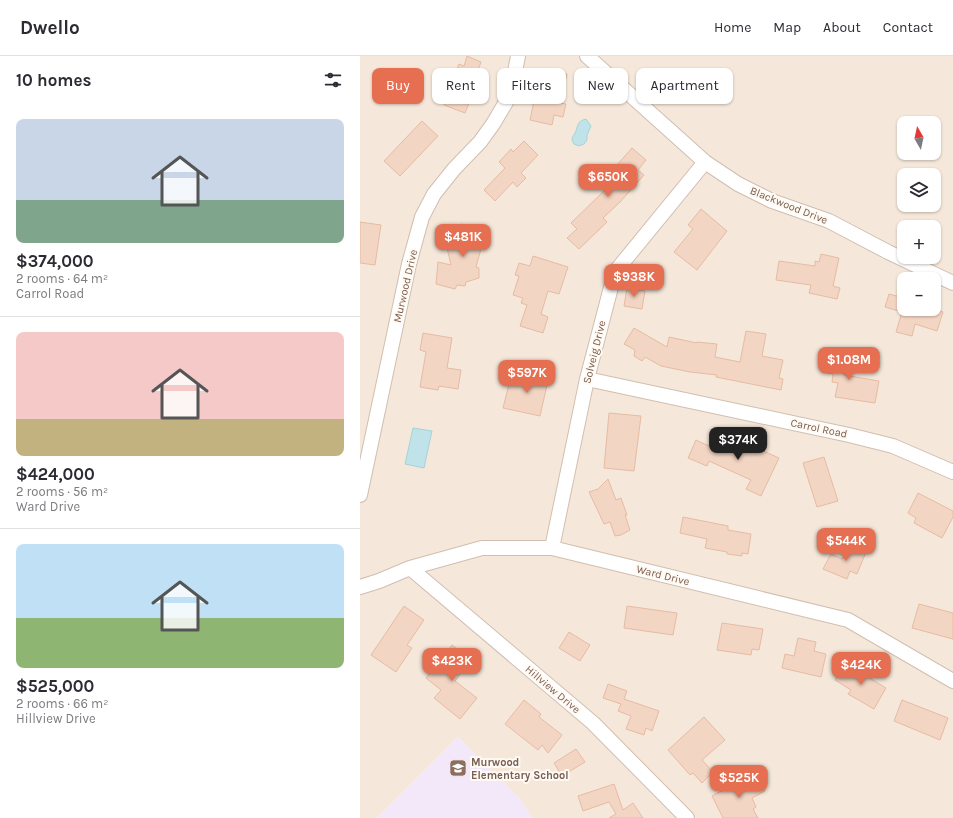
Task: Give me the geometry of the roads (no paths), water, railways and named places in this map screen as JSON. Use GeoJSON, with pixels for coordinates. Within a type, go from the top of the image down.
{"type":"FeatureCollection","features":[{"type":"Feature","properties":{"kind":"street","name":"Murwood Drive"},"geometry":{"type":"LineString","coordinates":[[360,494],[410,264],[422,218],[434,194],[454,169],[480,142],[493,124],[506,102],[514,78],[518,56]]}},
{"type":"Feature","properties":{"kind":"street","name":"Blackwood Drive"},"geometry":{"type":"LineString","coordinates":[[587,56],[705,162],[738,184],[772,201],[829,221],[888,252],[953,283]]}},
{"type":"Feature","properties":{"kind":"street","name":"Solveig Drive"},"geometry":{"type":"LineString","coordinates":[[552,548],[587,379],[615,272],[705,162]]}},
{"type":"Feature","properties":{"kind":"street","name":"Carrol Road"},"geometry":{"type":"LineString","coordinates":[[587,379],[893,446],[953,472]]}},
{"type":"Feature","properties":{"kind":"street","name":"Ward Drive"},"geometry":{"type":"LineString","coordinates":[[360,587],[410,568],[482,548],[552,548],[848,620],[953,681]]}},
{"type":"Feature","properties":{"kind":"street","name":"Hillview Drive"},"geometry":{"type":"LineString","coordinates":[[410,568],[593,723],[688,818]]}},
{"type":"Feature","properties":{"kind":"water"},"geometry":{"type":"Polygon","coordinates":[[[586,119],[591,126],[587,135],[587,140],[584,144],[579,146],[574,144],[572,139],[579,123],[586,119]]]}},
{"type":"Feature","properties":{"kind":"water"},"geometry":{"type":"Polygon","coordinates":[[[413,428],[432,431],[424,468],[405,464],[413,428]]]}},
{"type":"Feature","properties":{"kind":"place","name":"Murwood Elementary School"},"geometry":{"type":"Point","coordinates":[458,768]}}]}
